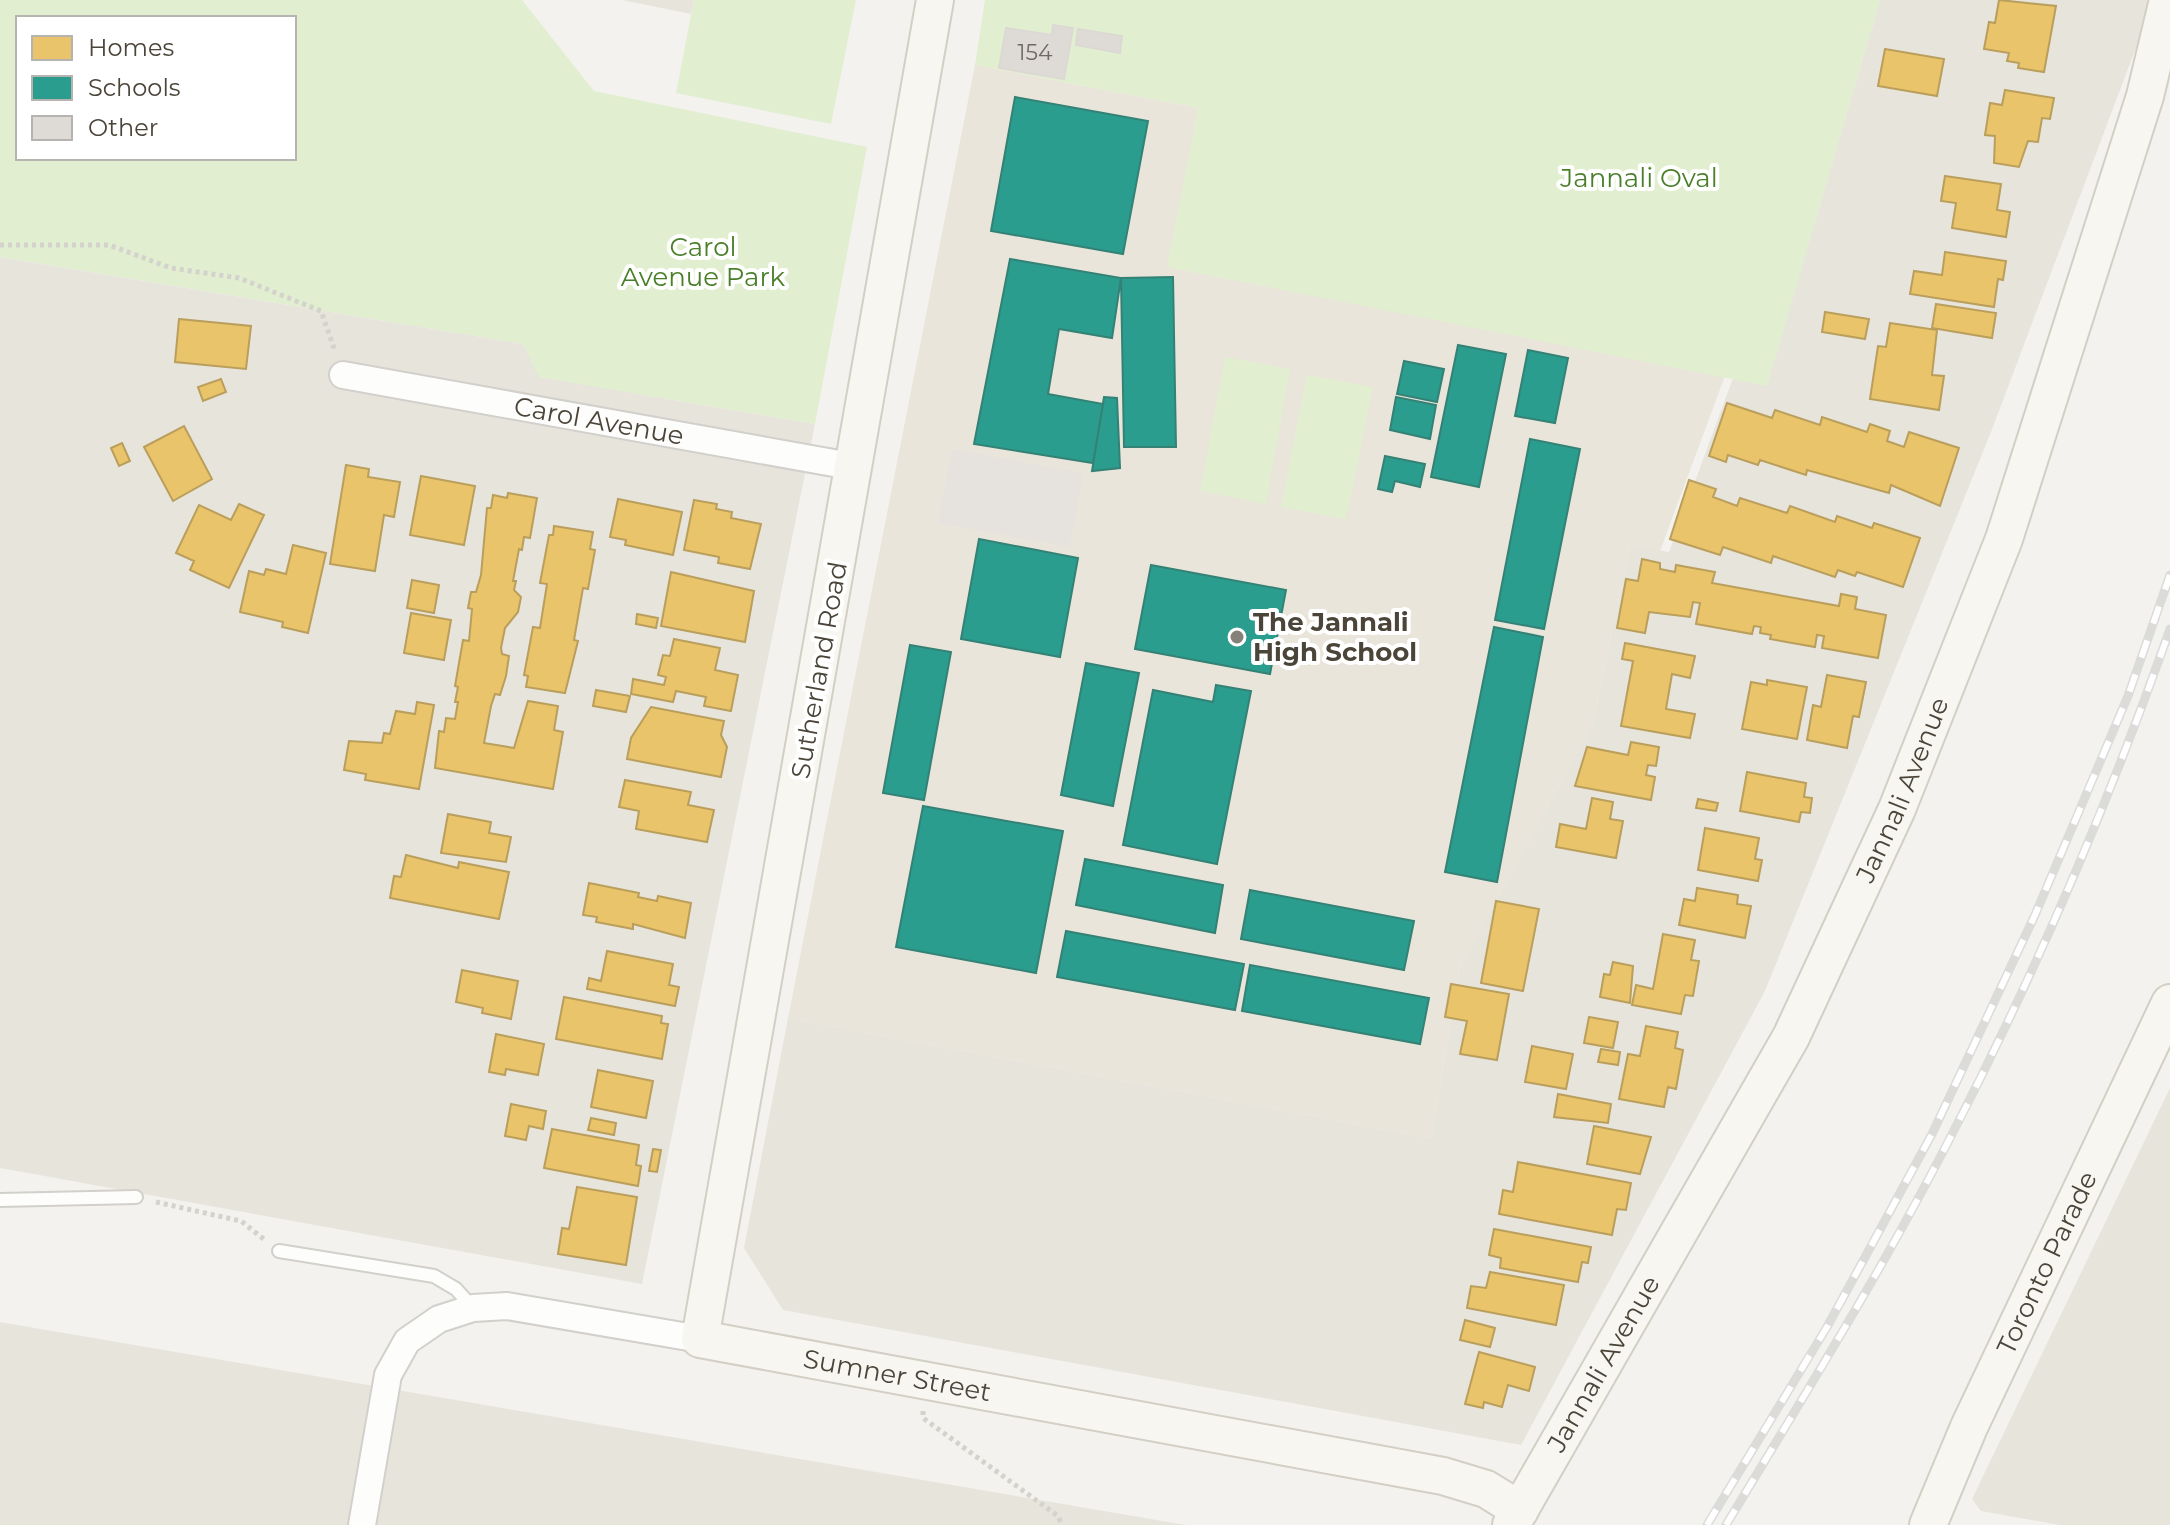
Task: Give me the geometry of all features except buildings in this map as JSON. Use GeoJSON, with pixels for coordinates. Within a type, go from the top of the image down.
{"type":"FeatureCollection","features":[{"type":"Feature","properties":{"kind":"street","name":"Sutherland Road"},"geometry":{"type":"LineString","coordinates":[[700,1339],[856,467],[935,0]]}},
{"type":"Feature","properties":{"kind":"street","name":"Jannali Avenue"},"geometry":{"type":"LineString","coordinates":[[1515,1517],[1791,1037],[1897,809],[2004,539],[2145,96],[2168,0]]}},
{"type":"Feature","properties":{"kind":"street","name":"Carol Avenue"},"geometry":{"type":"LineString","coordinates":[[343,375],[856,467]]}},
{"type":"Feature","properties":{"kind":"street","name":"Toronto Parade"},"geometry":{"type":"LineString","coordinates":[[1928,1525],[1975,1413],[2170,1003]]}},
{"type":"Feature","properties":{"kind":"street","name":"Sumner Street"},"geometry":{"type":"LineString","coordinates":[[362,1525],[388,1375],[407,1341],[439,1319],[473,1308],[507,1306],[1443,1476],[1486,1489],[1515,1517]]}},
{"type":"Feature","properties":{"kind":"lane"},"geometry":{"type":"LineString","coordinates":[[0,1200],[136,1197]]}},
{"type":"Feature","properties":{"kind":"lane"},"geometry":{"type":"LineString","coordinates":[[279,1251],[434,1276],[456,1289],[473,1308]]}},
{"type":"Feature","properties":{"kind":"path"},"geometry":{"type":"LineString","coordinates":[[0,245],[109,245],[171,268],[239,278],[321,311],[343,375]]}},
{"type":"Feature","properties":{"kind":"path"},"geometry":{"type":"LineString","coordinates":[[136,1197],[241,1221],[279,1251]]}},
{"type":"Feature","properties":{"kind":"path"},"geometry":{"type":"LineString","coordinates":[[924,1382],[923,1418],[1058,1516],[1062,1525]]}},
{"type":"Feature","properties":{"kind":"shaded area"},"geometry":{"type":"Polygon","coordinates":[[[622,0],[694,0],[691,14],[622,0]]]}},
{"type":"Feature","properties":{"kind":"shaded area"},"geometry":{"type":"Polygon","coordinates":[[[1880,0],[2154,0],[1991,432],[1765,991],[1521,1445],[783,1310],[744,1248],[788,1018],[1431,1138],[1460,966],[1593,723],[1630,545],[1669,552],[1733,378],[1767,385],[1880,0]]]}},
{"type":"Feature","properties":{"kind":"shaded area","name":"The Jannali High School"},"geometry":{"type":"Polygon","coordinates":[[[975,65],[1198,108],[1168,267],[1725,376],[1660,551],[1630,545],[1593,723],[1460,966],[1431,1138],[788,1018],[975,65]]]}},
{"type":"Feature","properties":{"kind":"shaded area"},"geometry":{"type":"Polygon","coordinates":[[[0,257],[523,344],[540,377],[815,424],[642,1284],[0,1168],[0,257]]]}},
{"type":"Feature","properties":{"kind":"shaded area"},"geometry":{"type":"Polygon","coordinates":[[[952,449],[1083,473],[1070,547],[938,523],[952,449]]]}},
{"type":"Feature","properties":{"kind":"shaded area"},"geometry":{"type":"Polygon","coordinates":[[[2170,1088],[2170,1525],[2060,1525],[1981,1511],[1972,1499],[2170,1088]]]}},
{"type":"Feature","properties":{"kind":"shaded area"},"geometry":{"type":"Polygon","coordinates":[[[0,1322],[1186,1525],[0,1525],[0,1322]]]}},
{"type":"Feature","properties":{"kind":"green space","name":"Carol Avenue Park"},"geometry":{"type":"Polygon","coordinates":[[[0,0],[522,0],[594,91],[867,147],[815,424],[539,377],[523,344],[0,257],[0,0]]]}},
{"type":"Feature","properties":{"kind":"green space"},"geometry":{"type":"Polygon","coordinates":[[[694,0],[856,0],[831,124],[676,93],[694,0]]]}},
{"type":"Feature","properties":{"kind":"green space","name":"Jannali Oval"},"geometry":{"type":"Polygon","coordinates":[[[985,0],[1880,0],[1767,386],[1167,267],[1198,108],[975,65],[985,0]]]}},
{"type":"Feature","properties":{"kind":"green space"},"geometry":{"type":"Polygon","coordinates":[[[1225,357],[1290,369],[1266,504],[1200,491],[1225,357]]]}},
{"type":"Feature","properties":{"kind":"green space"},"geometry":{"type":"Polygon","coordinates":[[[1307,375],[1373,387],[1346,519],[1281,507],[1307,375]]]}},
{"type":"Feature","properties":{"kind":"railway"},"geometry":{"type":"LineString","coordinates":[[1707,1525],[1827,1327],[1932,1134],[2035,915],[2128,696],[2170,575]]}},
{"type":"Feature","properties":{"kind":"railway"},"geometry":{"type":"LineString","coordinates":[[1726,1525],[1868,1288],[1978,1082],[2068,890],[2170,629]]}},
{"type":"Feature","properties":{"kind":"place","name":"The Jannali High School"},"geometry":{"type":"Point","coordinates":[1237,637]}}]}
